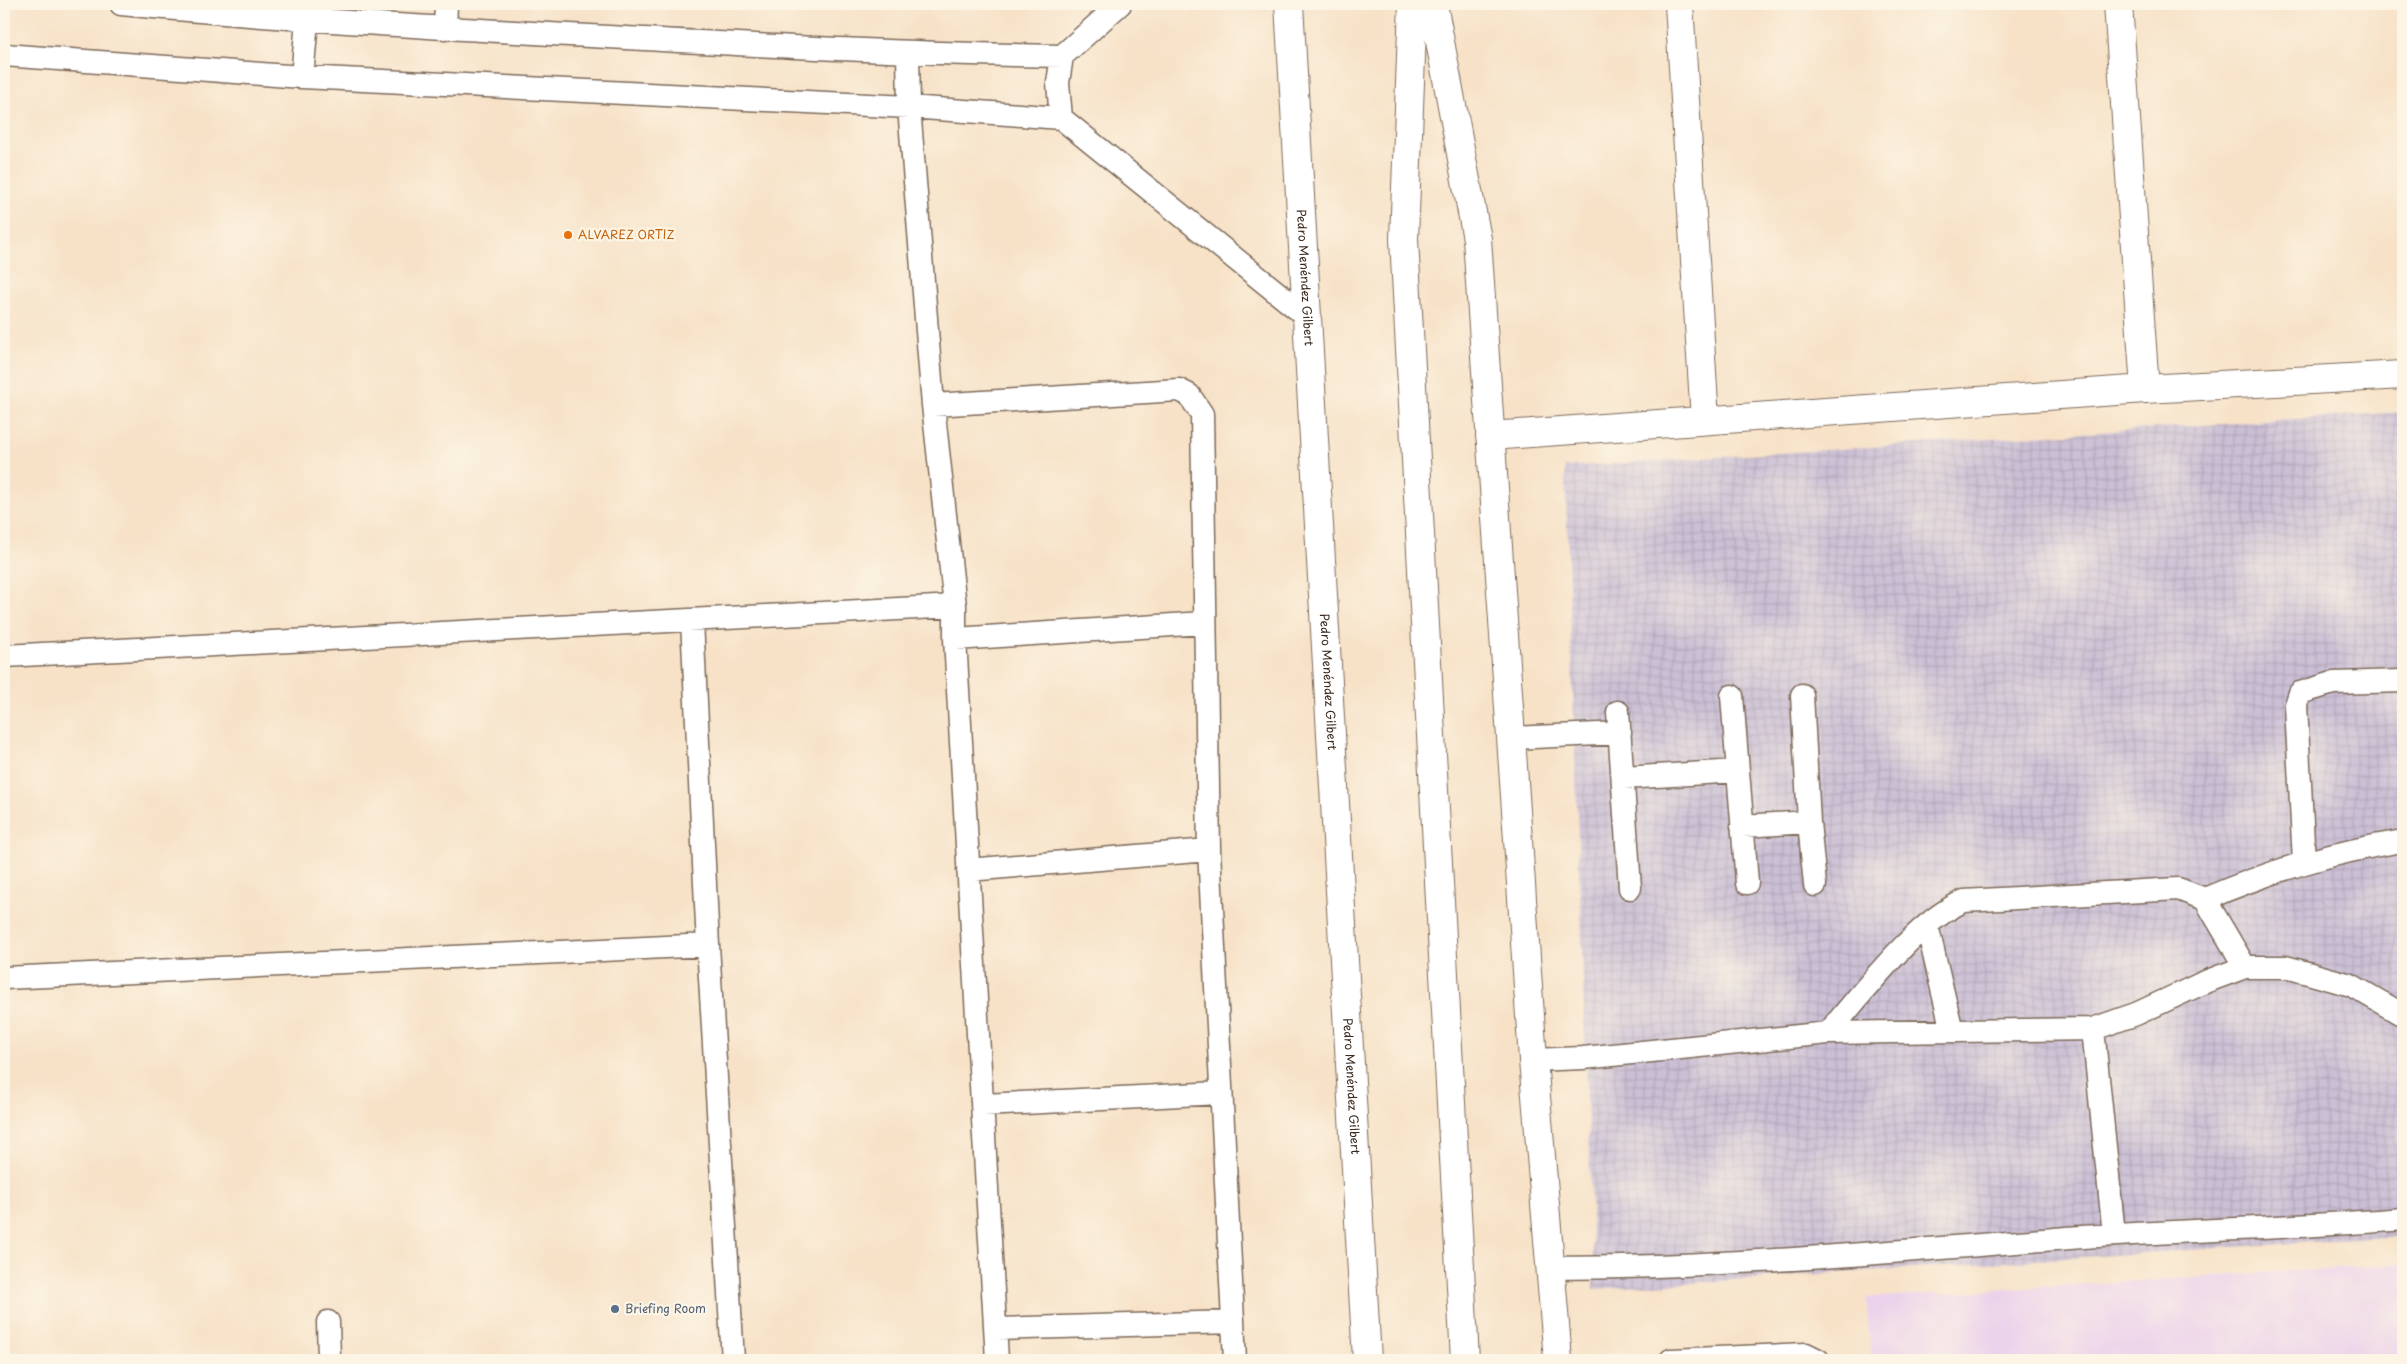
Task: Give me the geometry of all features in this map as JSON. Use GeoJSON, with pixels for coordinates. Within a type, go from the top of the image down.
{"type":"FeatureCollection","features":[{"type":"Feature","properties":{"kind":"main road","name":"Pedro Menéndez Gilbert"},"geometry":{"type":"LineString","coordinates":[[1289,4],[1367,1360]]}},
{"type":"Feature","properties":{"kind":"main road"},"geometry":{"type":"LineString","coordinates":[[1413,4],[1404,239],[1465,1360]]}},
{"type":"Feature","properties":{"kind":"main road"},"geometry":{"type":"LineString","coordinates":[[1433,4],[1477,238],[1533,1060],[1550,1268],[1560,1353]]}},
{"type":"Feature","properties":{"kind":"main road"},"geometry":{"type":"LineString","coordinates":[[1679,4],[1705,420]]}},
{"type":"Feature","properties":{"kind":"main road"},"geometry":{"type":"LineString","coordinates":[[2118,4],[2145,390]]}},
{"type":"Feature","properties":{"kind":"main road"},"geometry":{"type":"LineString","coordinates":[[1490,436],[2145,390],[2403,376]]}},
{"type":"Feature","properties":{"kind":"lane"},"geometry":{"type":"LineString","coordinates":[[121,4],[213,8],[307,21],[445,29],[908,53],[1062,56]]}},
{"type":"Feature","properties":{"kind":"lane"},"geometry":{"type":"LineString","coordinates":[[445,29],[446,4]]}},
{"type":"Feature","properties":{"kind":"lane"},"geometry":{"type":"LineString","coordinates":[[1062,118],[1058,83],[1062,56],[1120,4]]}},
{"type":"Feature","properties":{"kind":"lane"},"geometry":{"type":"LineString","coordinates":[[302,77],[307,21]]}},
{"type":"Feature","properties":{"kind":"lane"},"geometry":{"type":"LineString","coordinates":[[908,53],[909,107],[933,405],[955,606],[955,639],[997,1360]]}},
{"type":"Feature","properties":{"kind":"lane"},"geometry":{"type":"LineString","coordinates":[[4,54],[302,77],[909,107],[1062,118],[1306,316]]}},
{"type":"Feature","properties":{"kind":"lane"},"geometry":{"type":"LineString","coordinates":[[933,405],[1179,390],[1189,395],[1202,414],[1209,850],[1234,1360]]}},
{"type":"Feature","properties":{"kind":"lane"},"geometry":{"type":"LineString","coordinates":[[4,656],[955,606]]}},
{"type":"Feature","properties":{"kind":"lane"},"geometry":{"type":"LineString","coordinates":[[692,621],[708,946],[734,1360]]}},
{"type":"Feature","properties":{"kind":"lane"},"geometry":{"type":"LineString","coordinates":[[955,639],[1204,623]]}},
{"type":"Feature","properties":{"kind":"lane"},"geometry":{"type":"LineString","coordinates":[[2304,863],[2296,705],[2300,693],[2333,683],[2403,681]]}},
{"type":"Feature","properties":{"kind":"lane"},"geometry":{"type":"LineString","coordinates":[[1802,695],[1815,885]]}},
{"type":"Feature","properties":{"kind":"lane"},"geometry":{"type":"LineString","coordinates":[[1732,696],[1747,882]]}},
{"type":"Feature","properties":{"kind":"lane"},"geometry":{"type":"LineString","coordinates":[[1511,738],[1619,723],[1630,888]]}},
{"type":"Feature","properties":{"kind":"lane"},"geometry":{"type":"LineString","coordinates":[[1623,778],[1738,772]]}},
{"type":"Feature","properties":{"kind":"lane"},"geometry":{"type":"LineString","coordinates":[[1742,826],[1810,822]]}},
{"type":"Feature","properties":{"kind":"lane"},"geometry":{"type":"LineString","coordinates":[[2205,899],[2264,874],[2354,848],[2403,841]]}},
{"type":"Feature","properties":{"kind":"lane"},"geometry":{"type":"LineString","coordinates":[[968,870],[1209,850]]}},
{"type":"Feature","properties":{"kind":"lane"},"geometry":{"type":"LineString","coordinates":[[1828,1033],[1927,925],[1948,908],[1964,901],[2178,889],[2205,899],[2246,967]]}},
{"type":"Feature","properties":{"kind":"lane"},"geometry":{"type":"LineString","coordinates":[[1927,925],[1952,1031]]}},
{"type":"Feature","properties":{"kind":"lane"},"geometry":{"type":"LineString","coordinates":[[4,978],[708,946]]}},
{"type":"Feature","properties":{"kind":"lane"},"geometry":{"type":"LineString","coordinates":[[1533,1060],[1583,1058],[1828,1033],[2093,1029],[2136,1014],[2205,982],[2246,967],[2286,967],[2351,985],[2403,1015]]}},
{"type":"Feature","properties":{"kind":"lane"},"geometry":{"type":"LineString","coordinates":[[2093,1029],[2114,1235]]}},
{"type":"Feature","properties":{"kind":"lane"},"geometry":{"type":"LineString","coordinates":[[983,1105],[1220,1092]]}},
{"type":"Feature","properties":{"kind":"lane"},"geometry":{"type":"LineString","coordinates":[[1550,1268],[1629,1268],[1788,1259],[2114,1235],[2403,1219]]}},
{"type":"Feature","properties":{"kind":"lane"},"geometry":{"type":"LineString","coordinates":[[328,1322],[328,1360]]}},
{"type":"Feature","properties":{"kind":"lane"},"geometry":{"type":"LineString","coordinates":[[996,1330],[1232,1322]]}},
{"type":"Feature","properties":{"kind":"lane"},"geometry":{"type":"LineString","coordinates":[[1671,1360],[1806,1354],[1818,1360]]}},
{"type":"Feature","properties":{"kind":"shaded area"},"geometry":{"type":"Polygon","coordinates":[[[2403,412],[2403,1236],[1594,1289],[1565,467],[2403,412]]]}},
{"type":"Feature","properties":{"kind":"shaded area"},"geometry":{"type":"Polygon","coordinates":[[[2403,1264],[2403,1360],[1871,1360],[1866,1298],[2403,1264]]]}},
{"type":"Feature","properties":{"kind":"place","name":"ALVAREZ ORTIZ"},"geometry":{"type":"Point","coordinates":[568,235]}},
{"type":"Feature","properties":{"kind":"place","name":"Briefing Room"},"geometry":{"type":"Point","coordinates":[615,1309]}}]}
